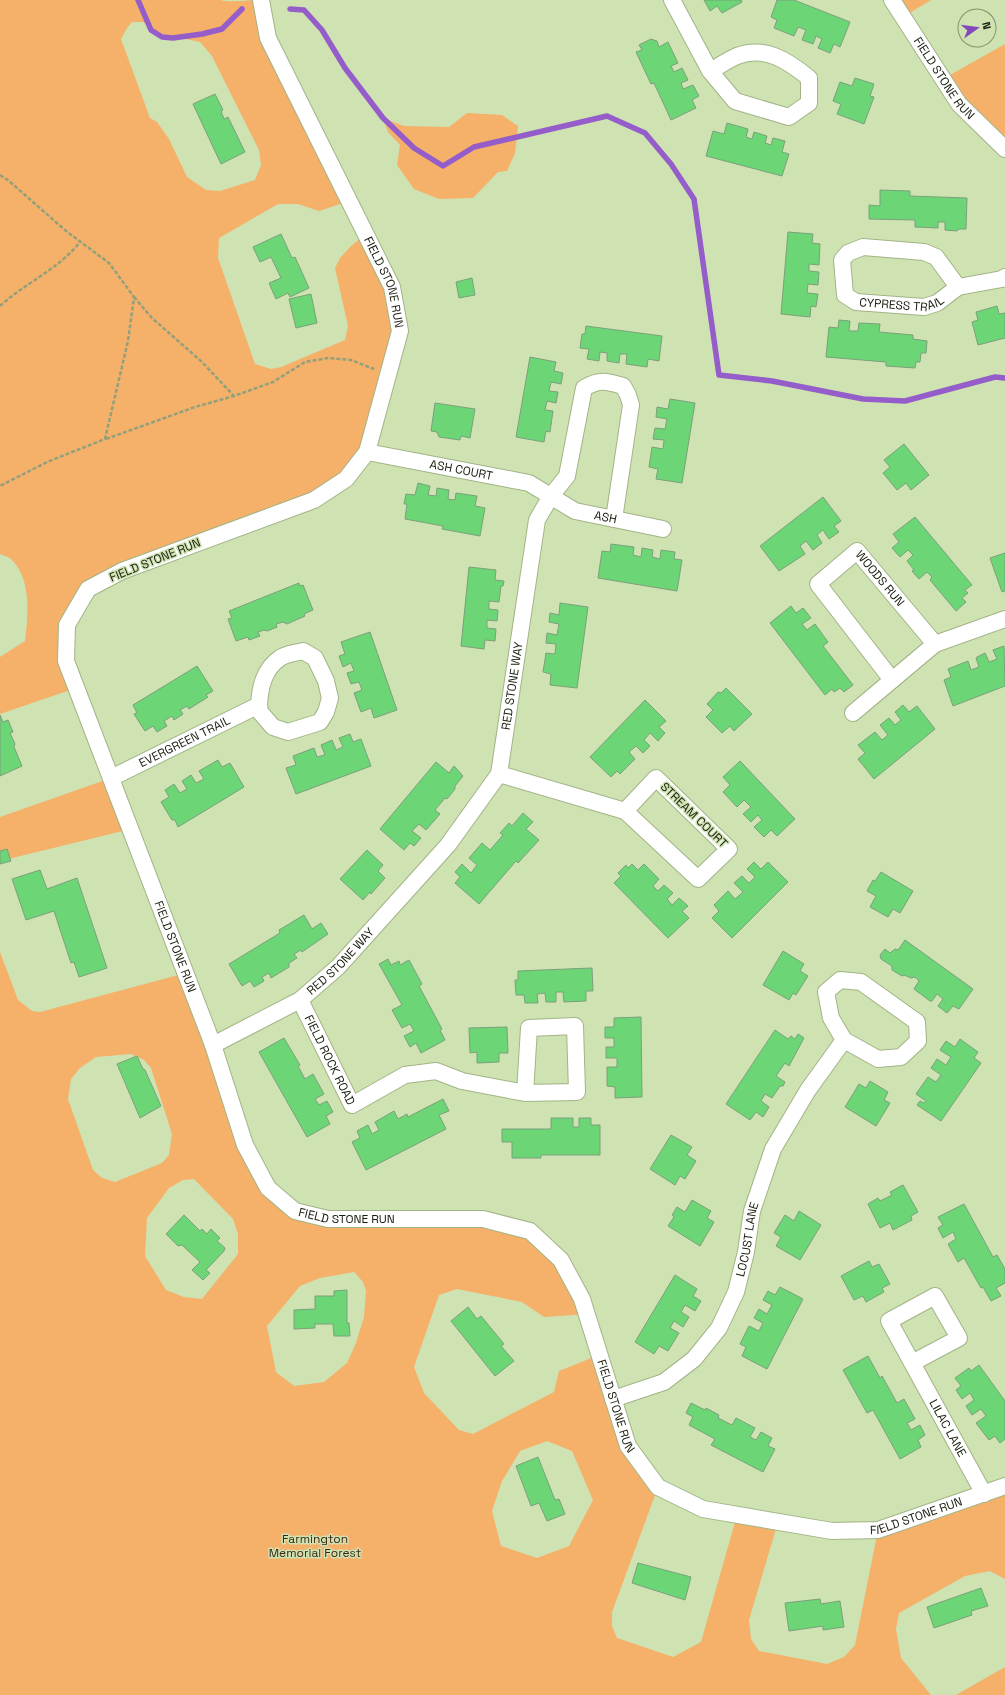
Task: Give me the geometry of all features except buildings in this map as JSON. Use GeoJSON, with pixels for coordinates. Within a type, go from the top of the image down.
{"type":"FeatureCollection","features":[{"type":"Feature","properties":{"kind":"street","name":"FIELD STONE RUN"},"geometry":{"type":"LineString","coordinates":[[261,0],[268,38],[392,287],[400,331],[368,452],[346,479],[314,500],[122,571],[88,589],[67,625],[66,661],[213,1045],[245,1145],[268,1188],[295,1211],[328,1219],[483,1219],[530,1231],[562,1260],[582,1298],[628,1446],[658,1487],[703,1509],[832,1531],[878,1530],[1005,1486]]}},
{"type":"Feature","properties":{"kind":"street"},"geometry":{"type":"LineString","coordinates":[[672,0],[710,71],[735,101],[789,117],[809,103],[809,78],[790,63],[762,51],[738,56],[710,71]]}},
{"type":"Feature","properties":{"kind":"street","name":"FIELD STONE RUN"},"geometry":{"type":"LineString","coordinates":[[892,0],[959,104],[1005,149]]}},
{"type":"Feature","properties":{"kind":"street","name":"CYPRESS TRAIL"},"geometry":{"type":"LineString","coordinates":[[958,287],[936,257],[924,252],[863,247],[848,253],[842,260],[846,295],[856,302],[924,306],[937,303],[958,287],[1005,277]]}},
{"type":"Feature","properties":{"kind":"street","name":"RED STONE WAY"},"geometry":{"type":"LineString","coordinates":[[213,1045],[300,1000],[338,967],[448,845],[499,774],[537,520],[551,496],[567,476],[584,388],[592,383],[605,380],[623,386],[631,405],[614,519]]}},
{"type":"Feature","properties":{"kind":"street","name":"ASH COURT"},"geometry":{"type":"LineString","coordinates":[[368,452],[529,483],[551,496]]}},
{"type":"Feature","properties":{"kind":"street","name":"ASH"},"geometry":{"type":"LineString","coordinates":[[551,496],[575,511],[664,529]]}},
{"type":"Feature","properties":{"kind":"street","name":"WOODS RUN"},"geometry":{"type":"LineString","coordinates":[[892,680],[818,584],[857,551],[935,644]]}},
{"type":"Feature","properties":{"kind":"street"},"geometry":{"type":"LineString","coordinates":[[853,713],[935,644],[1005,619]]}},
{"type":"Feature","properties":{"kind":"street"},"geometry":{"type":"LineString","coordinates":[[304,651],[315,658],[326,682],[330,698],[326,712],[320,722],[288,732],[273,727],[260,712],[259,705],[260,689],[266,672],[280,657],[304,651]]}},
{"type":"Feature","properties":{"kind":"street","name":"EVERGREEN TRAIL"},"geometry":{"type":"LineString","coordinates":[[111,778],[259,705]]}},
{"type":"Feature","properties":{"kind":"street","name":"STREAM COURT"},"geometry":{"type":"LineString","coordinates":[[499,774],[625,811],[698,880],[729,849],[656,778],[625,811]]}},
{"type":"Feature","properties":{"kind":"street"},"geometry":{"type":"LineString","coordinates":[[840,980],[861,982],[918,1022],[918,1041],[901,1057],[878,1059],[844,1040],[831,1018],[826,992],[840,980]]}},
{"type":"Feature","properties":{"kind":"street","name":"FIELD ROCK ROAD"},"geometry":{"type":"LineString","coordinates":[[300,1000],[352,1105],[405,1075],[436,1072],[462,1081],[525,1093],[577,1092],[575,1026],[529,1028],[525,1093]]}},
{"type":"Feature","properties":{"kind":"street","name":"LOCUST LANE"},"geometry":{"type":"LineString","coordinates":[[613,1399],[664,1382],[694,1358],[719,1328],[736,1292],[746,1252],[752,1211],[773,1149],[808,1090],[844,1040]]}},
{"type":"Feature","properties":{"kind":"street","name":"LILAC LANE"},"geometry":{"type":"LineString","coordinates":[[912,1363],[959,1338],[935,1296],[889,1321],[912,1363],[984,1494]]}},
{"type":"Feature","properties":{"kind":"path"},"geometry":{"type":"LineString","coordinates":[[0,175],[80,242],[109,263],[134,297],[152,318],[202,362],[234,396]]}},
{"type":"Feature","properties":{"kind":"path"},"geometry":{"type":"LineString","coordinates":[[0,306],[22,288],[56,266],[72,252],[80,242]]}},
{"type":"Feature","properties":{"kind":"path"},"geometry":{"type":"LineString","coordinates":[[105,439],[128,341],[134,297]]}},
{"type":"Feature","properties":{"kind":"path"},"geometry":{"type":"LineString","coordinates":[[0,486],[47,462],[105,439],[195,407],[234,396],[273,382],[304,362],[328,358],[351,360],[388,376]]}},
{"type":"Feature","properties":{"kind":"green space"},"geometry":{"type":"Polygon","coordinates":[[[0,0],[261,0],[268,38],[349,201],[319,211],[298,204],[278,204],[219,238],[218,258],[255,364],[271,369],[281,367],[345,340],[348,326],[335,268],[340,258],[351,246],[366,234],[400,331],[367,452],[346,479],[88,589],[67,625],[76,688],[0,714],[0,657],[25,641],[27,598],[18,567],[11,559],[0,554],[0,0]],[[132,22],[121,39],[150,118],[157,122],[169,139],[187,177],[206,190],[220,191],[255,180],[261,165],[259,150],[212,56],[200,42],[161,34],[143,22],[132,22]]]}},
{"type":"Feature","properties":{"kind":"green space"},"geometry":{"type":"Polygon","coordinates":[[[892,0],[931,0],[903,17],[892,0]]]}},
{"type":"Feature","properties":{"kind":"green space"},"geometry":{"type":"Polygon","coordinates":[[[1005,44],[1005,149],[943,79],[1005,44]]]}},
{"type":"Feature","properties":{"kind":"green space"},"geometry":{"type":"Polygon","coordinates":[[[467,113],[502,115],[518,126],[515,153],[507,171],[498,172],[473,198],[439,199],[414,189],[397,165],[400,145],[388,132],[383,118],[404,126],[449,127],[467,113]]]}},
{"type":"Feature","properties":{"kind":"green space"},"geometry":{"type":"Polygon","coordinates":[[[111,778],[131,829],[0,861],[0,817],[111,778]]]}},
{"type":"Feature","properties":{"kind":"green space","name":"Farmington Memorial Forest"},"geometry":{"type":"Polygon","coordinates":[[[0,952],[18,1000],[32,1011],[40,1012],[186,973],[245,1145],[295,1211],[483,1219],[530,1231],[561,1260],[587,1314],[544,1317],[522,1302],[457,1289],[439,1295],[414,1367],[424,1393],[459,1430],[473,1434],[554,1392],[559,1371],[599,1355],[613,1399],[658,1487],[612,1612],[612,1626],[617,1638],[673,1657],[701,1642],[737,1515],[778,1522],[749,1620],[751,1639],[759,1651],[827,1664],[844,1657],[855,1645],[878,1530],[1005,1486],[1005,1579],[990,1571],[965,1576],[899,1613],[896,1629],[901,1658],[931,1695],[0,1695],[0,952]],[[131,1054],[96,1057],[80,1068],[71,1079],[68,1099],[93,1170],[102,1178],[115,1182],[162,1163],[169,1155],[172,1134],[151,1068],[144,1060],[131,1054]],[[194,1179],[183,1180],[169,1188],[147,1218],[145,1256],[166,1290],[184,1297],[202,1299],[238,1254],[238,1234],[233,1219],[194,1179]],[[354,1272],[320,1278],[300,1286],[267,1326],[276,1372],[294,1386],[324,1382],[347,1363],[356,1343],[364,1317],[366,1291],[363,1282],[354,1272]],[[547,1441],[520,1451],[502,1481],[492,1511],[501,1546],[537,1558],[569,1546],[593,1500],[572,1451],[547,1441]]]}},
{"type":"Feature","properties":{"kind":"green space"},"geometry":{"type":"Polygon","coordinates":[[[1005,1667],[1005,1695],[956,1695],[1005,1667]]]}},
{"type":"Feature","properties":{"kind":"waterway"},"geometry":{"type":"LineString","coordinates":[[138,0],[151,30],[162,37],[173,38],[202,34],[222,29],[242,9]]}},
{"type":"Feature","properties":{"kind":"waterway"},"geometry":{"type":"LineString","coordinates":[[290,9],[304,10],[322,30],[345,68],[383,118],[414,148],[443,166],[474,147],[607,116],[645,133],[671,164],[694,199],[719,375],[772,381],[863,399],[905,401],[995,377],[1005,378]]}}]}
